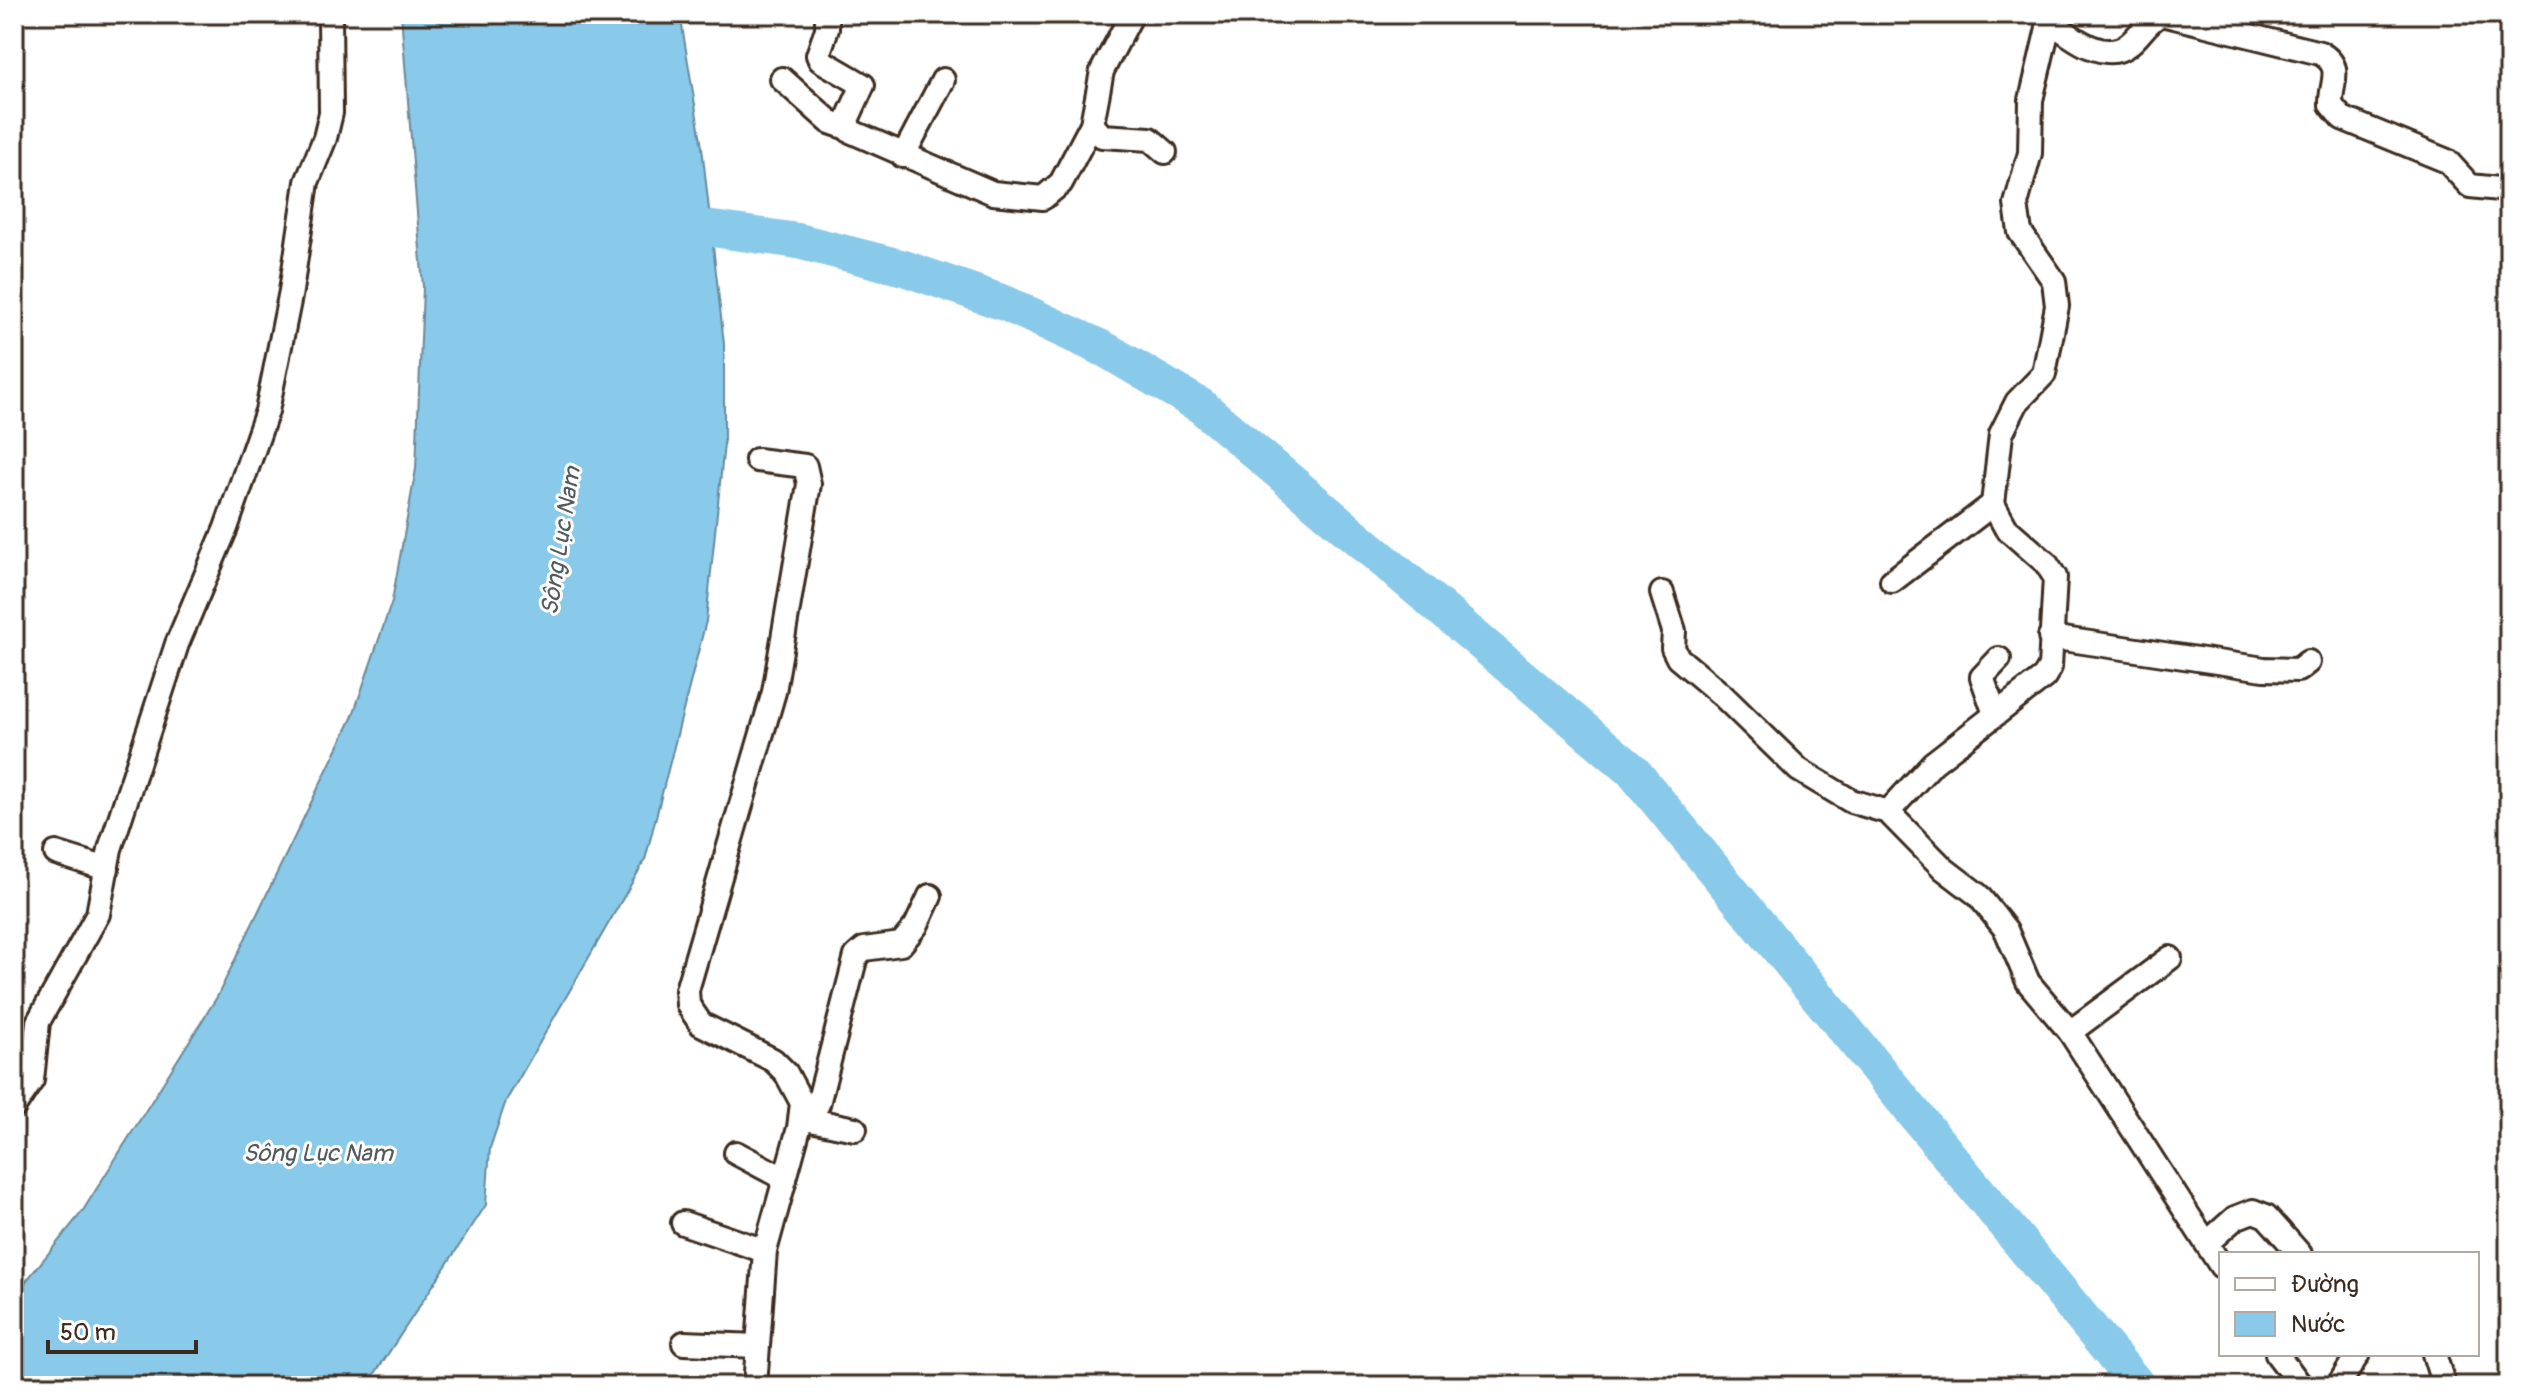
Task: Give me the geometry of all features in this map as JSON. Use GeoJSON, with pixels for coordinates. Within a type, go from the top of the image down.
{"type":"FeatureCollection","features":[{"type":"Feature","properties":{"kind":"street"},"geometry":{"type":"LineString","coordinates":[[14,1107],[32,1080],[38,1022],[98,914],[115,834],[177,644],[226,528],[267,411],[291,291],[307,182],[331,113],[330,14]]}},
{"type":"Feature","properties":{"kind":"street"},"geometry":{"type":"LineString","coordinates":[[827,14],[827,29],[818,55],[820,60],[863,85],[847,120],[847,128]]}},
{"type":"Feature","properties":{"kind":"street"},"geometry":{"type":"LineString","coordinates":[[782,79],[830,122],[903,156],[993,193],[1043,198],[1061,183],[1092,124],[1102,71],[1132,14]]}},
{"type":"Feature","properties":{"kind":"street"},"geometry":{"type":"LineString","coordinates":[[1888,812],[1933,763],[2044,677],[2050,667],[2055,577],[2046,563],[2006,528],[1993,504],[2001,434],[2017,402],[2044,374],[2057,306],[2054,281],[2020,232],[2016,204],[2030,153],[2031,100],[2048,17],[2079,41],[2106,51],[2128,46],[2152,18],[2162,14],[2291,43],[2320,53],[2334,64],[2337,76],[2331,105],[2342,118],[2447,161],[2470,186],[2509,190]]}},
{"type":"Feature","properties":{"kind":"street"},"geometry":{"type":"LineString","coordinates":[[903,156],[943,80]]}},
{"type":"Feature","properties":{"kind":"street"},"geometry":{"type":"LineString","coordinates":[[1092,124],[1102,136],[1150,139],[1165,152]]}},
{"type":"Feature","properties":{"kind":"street"},"geometry":{"type":"LineString","coordinates":[[755,1386],[765,1251],[802,1116],[795,1086],[773,1060],[701,1024],[688,1005],[687,990],[723,856],[774,692],[809,484],[805,466],[794,462],[757,460]]}},
{"type":"Feature","properties":{"kind":"street"},"geometry":{"type":"LineString","coordinates":[[1892,581],[1993,504]]}},
{"type":"Feature","properties":{"kind":"street"},"geometry":{"type":"LineString","coordinates":[[1662,593],[1674,631],[1673,648],[1678,658],[1722,695],[1799,770],[1851,801],[1888,812],[1944,869],[1978,895],[2006,930],[2028,982],[2070,1032],[2142,1148],[2219,1263]]}},
{"type":"Feature","properties":{"kind":"street"},"geometry":{"type":"LineString","coordinates":[[2050,637],[2264,669],[2298,670],[2308,662]]}},
{"type":"Feature","properties":{"kind":"street"},"geometry":{"type":"LineString","coordinates":[[1995,714],[1982,677],[1999,659]]}},
{"type":"Feature","properties":{"kind":"street"},"geometry":{"type":"LineString","coordinates":[[56,853],[107,869]]}},
{"type":"Feature","properties":{"kind":"street"},"geometry":{"type":"LineString","coordinates":[[802,1116],[818,1104],[856,956],[864,949],[901,944],[916,926],[930,896]]}},
{"type":"Feature","properties":{"kind":"street"},"geometry":{"type":"LineString","coordinates":[[2070,1032],[2170,958]]}},
{"type":"Feature","properties":{"kind":"street"},"geometry":{"type":"LineString","coordinates":[[802,1116],[855,1129]]}},
{"type":"Feature","properties":{"kind":"street"},"geometry":{"type":"LineString","coordinates":[[736,1153],[785,1179]]}},
{"type":"Feature","properties":{"kind":"street"},"geometry":{"type":"LineString","coordinates":[[2207,1243],[2235,1218],[2253,1211],[2266,1216],[2298,1252]]}},
{"type":"Feature","properties":{"kind":"street"},"geometry":{"type":"LineString","coordinates":[[683,1223],[765,1251]]}},
{"type":"Feature","properties":{"kind":"street"},"geometry":{"type":"LineString","coordinates":[[684,1343],[757,1346]]}},
{"type":"Feature","properties":{"kind":"street"},"geometry":{"type":"LineString","coordinates":[[2278,1356],[2301,1386]]}},
{"type":"Feature","properties":{"kind":"street"},"geometry":{"type":"LineString","coordinates":[[2338,1386],[2357,1356]]}},
{"type":"Feature","properties":{"kind":"street"},"geometry":{"type":"LineString","coordinates":[[2435,1356],[2444,1386]]}},
{"type":"Feature","properties":{"kind":"water","name":"Sông Lục Nam"},"geometry":{"type":"Polygon","coordinates":[[[401,14],[680,14],[702,147],[724,344],[724,444],[706,621],[645,860],[506,1101],[490,1148],[486,1205],[374,1375],[361,1386],[14,1386],[14,1296],[82,1212],[217,997],[352,718],[392,601],[416,469],[423,287],[401,14]]]}},
{"type":"Feature","properties":{"kind":"waterway"},"geometry":{"type":"LineString","coordinates":[[664,226],[691,226],[798,241],[904,268],[1007,304],[1106,350],[1201,406],[1632,770],[2138,1386]]}}]}
